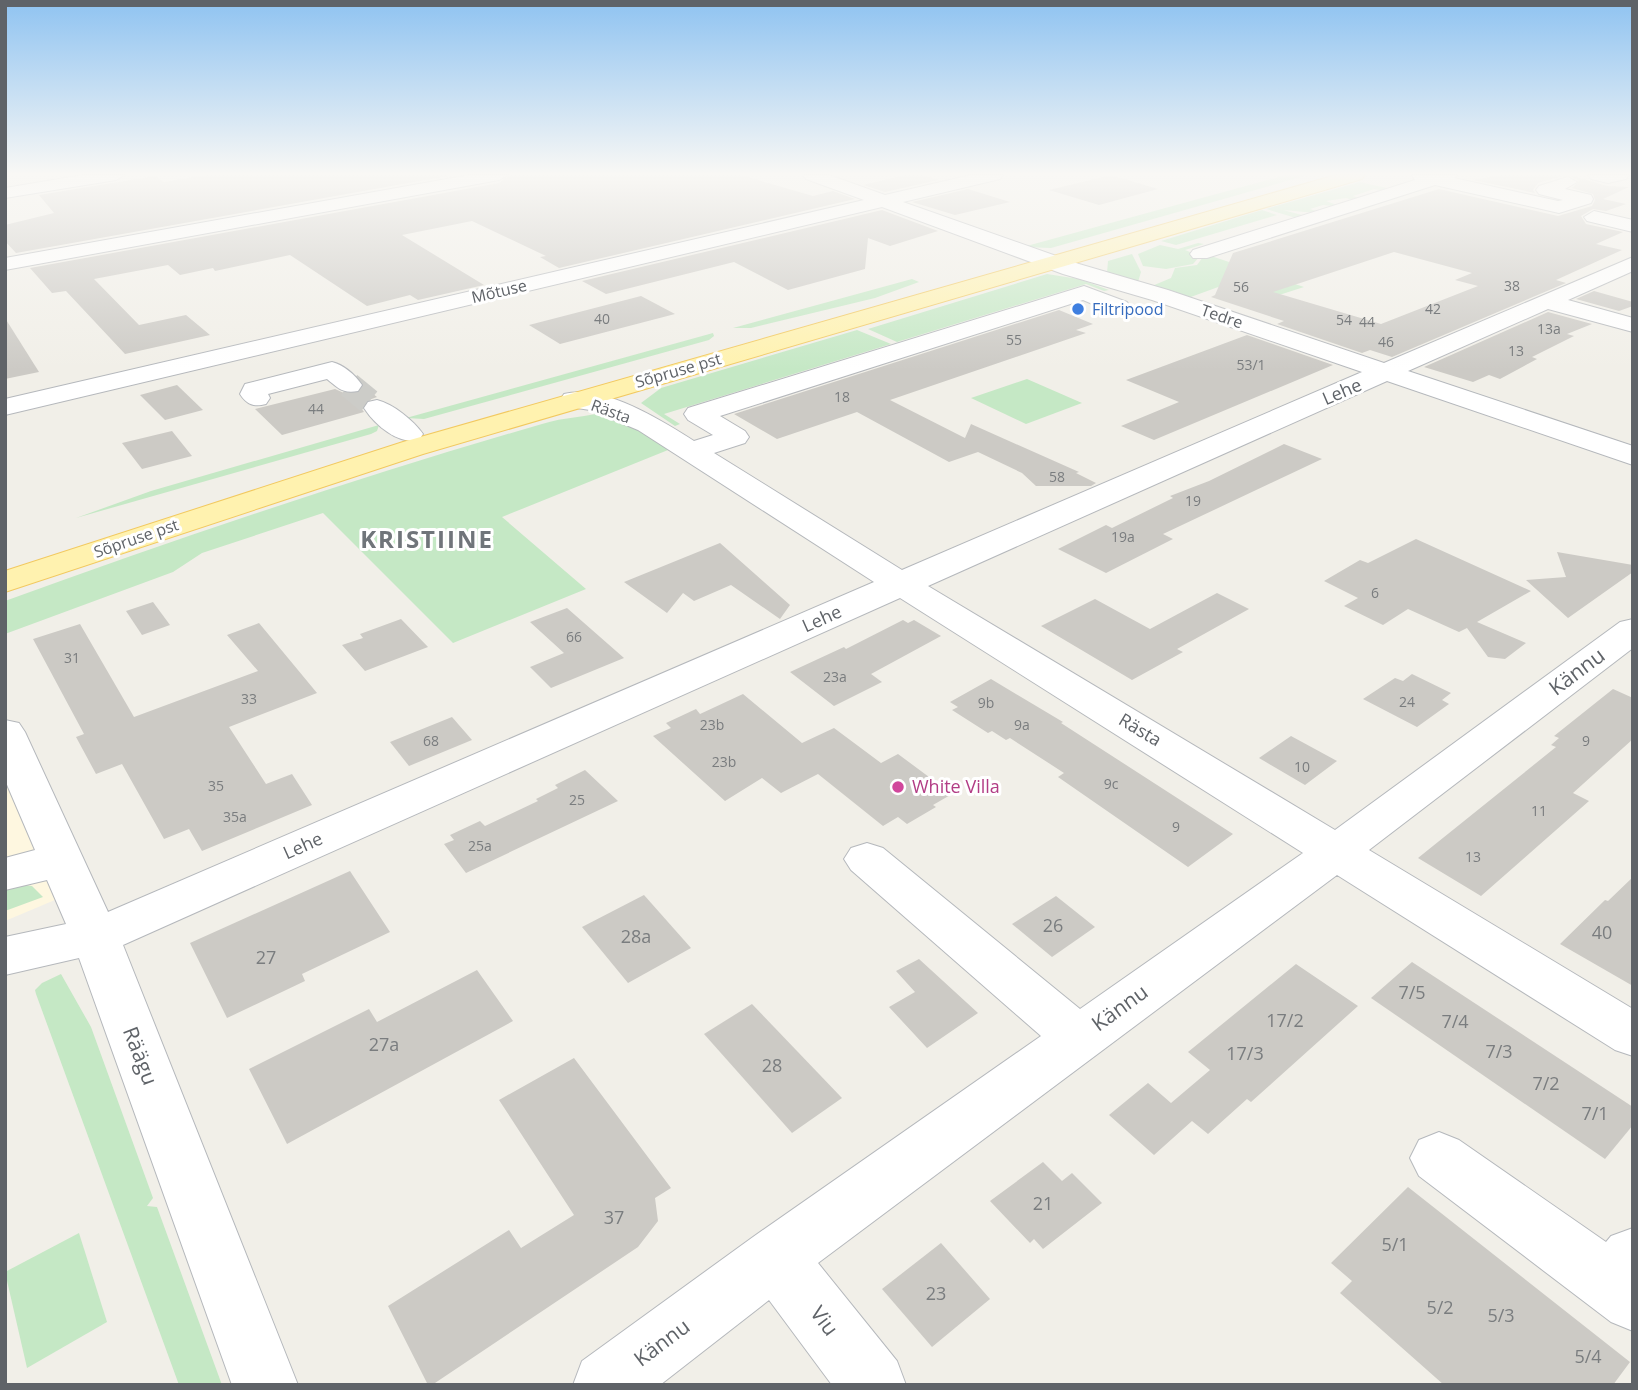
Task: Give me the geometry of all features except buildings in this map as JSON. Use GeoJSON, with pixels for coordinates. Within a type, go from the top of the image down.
{"type":"FeatureCollection","features":[{"type":"Feature","properties":{"kind":"main road","name":"Sõpruse pst"},"geometry":{"type":"LineString","coordinates":[[5,582],[324,475],[1110,240]]}},
{"type":"Feature","properties":{"kind":"main road","name":"Sõpruse pst"},"geometry":{"type":"LineString","coordinates":[[44,542],[409,434],[1117,240]]}},
{"type":"Feature","properties":{"kind":"street"},"geometry":{"type":"LineString","coordinates":[[5,264],[139,240]]}},
{"type":"Feature","properties":{"kind":"street","name":"Mõtuse"},"geometry":{"type":"LineString","coordinates":[[5,407],[719,240]]}},
{"type":"Feature","properties":{"kind":"street","name":"Tedre"},"geometry":{"type":"LineString","coordinates":[[994,240],[1633,456]]}},
{"type":"Feature","properties":{"kind":"street"},"geometry":{"type":"LineString","coordinates":[[1200,254],[1242,240]]}},
{"type":"Feature","properties":{"kind":"street","name":"Lehe"},"geometry":{"type":"LineString","coordinates":[[5,956],[95,936],[1633,263]]}},
{"type":"Feature","properties":{"kind":"street"},"geometry":{"type":"LineString","coordinates":[[691,451],[735,437],[698,414],[1084,293],[1123,308],[1160,295]]}},
{"type":"Feature","properties":{"kind":"street"},"geometry":{"type":"LineString","coordinates":[[1546,301],[1633,325]]}},
{"type":"Feature","properties":{"kind":"street"},"geometry":{"type":"LineString","coordinates":[[257,398],[253,394],[254,390],[332,370],[349,385]]}},
{"type":"Feature","properties":{"kind":"street","name":"Rästa"},"geometry":{"type":"LineString","coordinates":[[603,392],[640,415],[648,424]]}},
{"type":"Feature","properties":{"kind":"street","name":"Rästa"},"geometry":{"type":"LineString","coordinates":[[573,400],[595,402],[648,424],[901,584],[1633,1035]]}},
{"type":"Feature","properties":{"kind":"street"},"geometry":{"type":"LineString","coordinates":[[377,408],[409,434]]}},
{"type":"Feature","properties":{"kind":"street","name":"Kännu"},"geometry":{"type":"LineString","coordinates":[[606,1385],[775,1258],[1338,851],[1633,630]]}},
{"type":"Feature","properties":{"kind":"street","name":"Räägu"},"geometry":{"type":"LineString","coordinates":[[5,732],[95,936],[265,1385]]}},
{"type":"Feature","properties":{"kind":"street"},"geometry":{"type":"LineString","coordinates":[[867,859],[1079,1038]]}},
{"type":"Feature","properties":{"kind":"street"},"geometry":{"type":"LineString","coordinates":[[5,874],[61,860]]}},
{"type":"Feature","properties":{"kind":"street"},"geometry":{"type":"LineString","coordinates":[[1439,1158],[1626,1280]]}},
{"type":"Feature","properties":{"kind":"street","name":"Viu"},"geometry":{"type":"LineString","coordinates":[[775,1258],[873,1385]]}},
{"type":"Feature","properties":{"kind":"shaded area"},"geometry":{"type":"Polygon","coordinates":[[[5,774],[62,897],[5,921],[5,774]]]}},
{"type":"Feature","properties":{"kind":"green space"},"geometry":{"type":"Polygon","coordinates":[[[1049,240],[1080,240],[1051,248],[1023,247],[1049,240]]]}},
{"type":"Feature","properties":{"kind":"green space"},"geometry":{"type":"Polygon","coordinates":[[[1165,240],[1193,240],[1176,245],[1161,241],[1165,240]]]}},
{"type":"Feature","properties":{"kind":"green space"},"geometry":{"type":"Polygon","coordinates":[[[1198,243],[1204,244],[1185,250],[1200,256],[1193,264],[1166,269],[1143,266],[1138,254],[1160,245],[1178,249],[1198,243]]]}},
{"type":"Feature","properties":{"kind":"green space"},"geometry":{"type":"Polygon","coordinates":[[[1132,254],[1141,272],[1138,282],[1107,273],[1108,261],[1132,254]]]}},
{"type":"Feature","properties":{"kind":"green space"},"geometry":{"type":"Polygon","coordinates":[[[1203,257],[1214,257],[1304,287],[1276,296],[1232,282],[1188,298],[1152,286],[1171,278],[1175,268],[1197,265],[1203,257]]]}},
{"type":"Feature","properties":{"kind":"green space"},"geometry":{"type":"Polygon","coordinates":[[[1047,274],[1079,279],[1109,290],[1104,291],[1086,284],[897,342],[868,329],[1047,274]]]}},
{"type":"Feature","properties":{"kind":"green space"},"geometry":{"type":"Polygon","coordinates":[[[912,279],[919,282],[875,298],[751,328],[733,328],[912,279]]]}},
{"type":"Feature","properties":{"kind":"green space"},"geometry":{"type":"Polygon","coordinates":[[[857,330],[891,344],[664,414],[680,424],[675,426],[641,403],[661,388],[857,330]]]}},
{"type":"Feature","properties":{"kind":"green space"},"geometry":{"type":"Polygon","coordinates":[[[713,333],[714,336],[709,340],[424,419],[406,418],[713,333]]]}},
{"type":"Feature","properties":{"kind":"green space"},"geometry":{"type":"Polygon","coordinates":[[[1027,379],[1082,403],[1026,424],[971,398],[1027,379]]]}},
{"type":"Feature","properties":{"kind":"green space"},"geometry":{"type":"Polygon","coordinates":[[[610,411],[673,448],[502,517],[586,589],[453,643],[323,513],[202,553],[173,572],[5,634],[5,601],[339,486],[550,422],[610,411]]]}},
{"type":"Feature","properties":{"kind":"green space"},"geometry":{"type":"Polygon","coordinates":[[[379,425],[377,431],[371,434],[76,518],[151,491],[379,425]]]}},
{"type":"Feature","properties":{"kind":"green space"},"geometry":{"type":"Polygon","coordinates":[[[5,882],[32,886],[43,897],[5,911],[5,882]]]}},
{"type":"Feature","properties":{"kind":"green space"},"geometry":{"type":"Polygon","coordinates":[[[61,974],[91,1027],[153,1198],[147,1206],[157,1207],[222,1385],[179,1385],[36,994],[35,990],[42,983],[61,974]]]}},
{"type":"Feature","properties":{"kind":"green space"},"geometry":{"type":"Polygon","coordinates":[[[79,1233],[107,1322],[27,1368],[5,1272],[79,1233]]]}},
{"type":"Feature","properties":{"kind":"tunnel"},"geometry":{"type":"LineString","coordinates":[[349,385],[377,408]]}},
{"type":"Feature","properties":{"kind":"place","name":"Filtripood"},"geometry":{"type":"Point","coordinates":[1078,309]}},
{"type":"Feature","properties":{"kind":"place","name":"White Villa"},"geometry":{"type":"Point","coordinates":[898,787]}},
{"type":"Feature","properties":{"kind":"district","name":"KRISTIINE"},"geometry":{"type":"Point","coordinates":[427,540]}}]}
